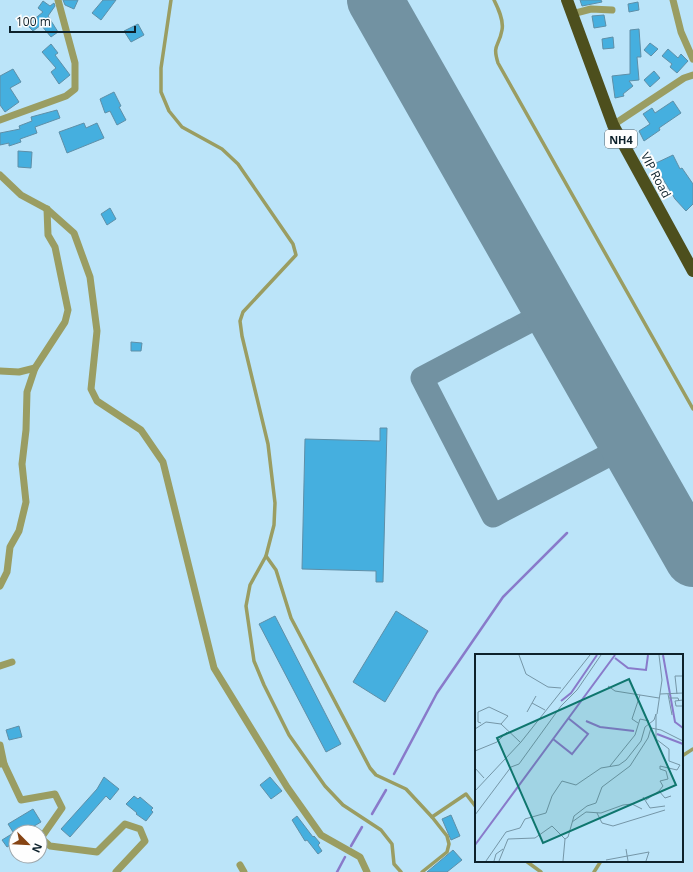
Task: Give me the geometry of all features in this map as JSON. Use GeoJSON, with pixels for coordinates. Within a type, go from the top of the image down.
{"type":"FeatureCollection","features":[{"type":"Feature","properties":{"kind":"highway","name":"VIP Road"},"geometry":{"type":"LineString","coordinates":[[567,0],[613,125],[693,271]]}},
{"type":"Feature","properties":{"kind":"street"},"geometry":{"type":"LineString","coordinates":[[0,120],[66,96],[75,89],[75,63],[58,0]]}},
{"type":"Feature","properties":{"kind":"street"},"geometry":{"type":"LineString","coordinates":[[673,0],[681,32],[693,59]]}},
{"type":"Feature","properties":{"kind":"street"},"geometry":{"type":"LineString","coordinates":[[572,14],[591,10],[612,10]]}},
{"type":"Feature","properties":{"kind":"street"},"geometry":{"type":"LineString","coordinates":[[613,125],[684,78],[693,75]]}},
{"type":"Feature","properties":{"kind":"street"},"geometry":{"type":"LineString","coordinates":[[0,175],[21,195],[47,209],[74,233],[90,277],[98,331],[91,389],[97,401],[141,430],[163,462],[214,668],[287,787],[321,835],[360,857],[366,872]]}},
{"type":"Feature","properties":{"kind":"street"},"geometry":{"type":"LineString","coordinates":[[0,586],[7,572],[10,547],[19,531],[26,502],[22,464],[26,430],[27,392],[35,368],[65,322],[68,310],[55,246],[48,235],[47,209]]}},
{"type":"Feature","properties":{"kind":"street"},"geometry":{"type":"LineString","coordinates":[[0,371],[19,372],[35,368]]}},
{"type":"Feature","properties":{"kind":"street"},"geometry":{"type":"LineString","coordinates":[[0,666],[12,662]]}},
{"type":"Feature","properties":{"kind":"street"},"geometry":{"type":"LineString","coordinates":[[0,744],[2,764],[22,800],[55,794],[62,808],[41,838],[50,846],[97,852],[125,824],[140,830],[145,841],[116,872]]}},
{"type":"Feature","properties":{"kind":"lane"},"geometry":{"type":"LineString","coordinates":[[171,0],[161,68],[161,92],[169,111],[182,127],[222,149],[238,164],[293,244],[296,255],[243,312],[240,321],[242,336],[268,444],[275,503],[274,525],[266,556],[250,585],[246,606],[254,661],[264,685],[289,734],[324,786],[343,805],[381,830],[392,844],[394,864],[401,872]]}},
{"type":"Feature","properties":{"kind":"lane"},"geometry":{"type":"LineString","coordinates":[[494,0],[500,10],[503,29],[494,51],[498,63],[693,409]]}},
{"type":"Feature","properties":{"kind":"lane"},"geometry":{"type":"LineString","coordinates":[[266,556],[276,570],[291,618],[370,768],[376,775],[406,789],[447,836],[449,844],[447,852],[422,872]]}},
{"type":"Feature","properties":{"kind":"lane"},"geometry":{"type":"LineString","coordinates":[[683,755],[693,749]]}},
{"type":"Feature","properties":{"kind":"lane"},"geometry":{"type":"LineString","coordinates":[[432,817],[466,794],[475,806]]}},
{"type":"Feature","properties":{"kind":"lane"},"geometry":{"type":"LineString","coordinates":[[527,862],[541,872]]}},
{"type":"Feature","properties":{"kind":"lane"},"geometry":{"type":"LineString","coordinates":[[594,872],[600,862]]}},
{"type":"Feature","properties":{"kind":"building"},"geometry":{"type":"Polygon","coordinates":[[[63,0],[78,0],[74,9],[65,5],[63,0]]]}},
{"type":"Feature","properties":{"kind":"building"},"geometry":{"type":"Polygon","coordinates":[[[103,0],[116,0],[101,20],[92,13],[103,0]]]}},
{"type":"Feature","properties":{"kind":"building"},"geometry":{"type":"Polygon","coordinates":[[[580,0],[601,0],[602,2],[582,6],[580,0]]]}},
{"type":"Feature","properties":{"kind":"building"},"geometry":{"type":"Polygon","coordinates":[[[43,1],[50,6],[54,3],[55,6],[48,16],[58,32],[51,37],[41,25],[33,31],[27,25],[43,12],[38,8],[43,1]]]}},
{"type":"Feature","properties":{"kind":"building"},"geometry":{"type":"Polygon","coordinates":[[[638,2],[639,10],[629,12],[628,4],[638,2]]]}},
{"type":"Feature","properties":{"kind":"building"},"geometry":{"type":"Polygon","coordinates":[[[604,15],[606,26],[594,28],[592,16],[604,15]]]}},
{"type":"Feature","properties":{"kind":"building"},"geometry":{"type":"Polygon","coordinates":[[[138,24],[144,35],[131,42],[124,31],[138,24]]]}},
{"type":"Feature","properties":{"kind":"building"},"geometry":{"type":"Polygon","coordinates":[[[639,29],[641,57],[637,57],[639,80],[629,81],[633,86],[623,94],[624,96],[615,98],[612,76],[630,74],[630,30],[639,29]]]}},
{"type":"Feature","properties":{"kind":"building"},"geometry":{"type":"Polygon","coordinates":[[[613,37],[614,48],[603,49],[602,39],[613,37]]]}},
{"type":"Feature","properties":{"kind":"building"},"geometry":{"type":"Polygon","coordinates":[[[650,43],[658,49],[651,56],[644,50],[650,43]]]}},
{"type":"Feature","properties":{"kind":"building"},"geometry":{"type":"Polygon","coordinates":[[[51,44],[58,53],[55,55],[70,75],[59,84],[51,72],[56,68],[42,52],[51,44]]]}},
{"type":"Feature","properties":{"kind":"building"},"geometry":{"type":"Polygon","coordinates":[[[668,49],[678,58],[681,54],[688,61],[677,73],[670,67],[672,64],[662,56],[668,49]]]}},
{"type":"Feature","properties":{"kind":"building"},"geometry":{"type":"Polygon","coordinates":[[[13,69],[21,82],[10,88],[19,102],[5,112],[0,105],[0,76],[13,69]]]}},
{"type":"Feature","properties":{"kind":"building"},"geometry":{"type":"Polygon","coordinates":[[[654,71],[660,78],[650,87],[644,80],[654,71]]]}},
{"type":"Feature","properties":{"kind":"building"},"geometry":{"type":"Polygon","coordinates":[[[114,92],[121,106],[119,107],[126,120],[117,125],[110,111],[105,113],[100,99],[114,92]]]}},
{"type":"Feature","properties":{"kind":"building"},"geometry":{"type":"Polygon","coordinates":[[[673,101],[681,113],[659,128],[660,130],[644,141],[639,131],[650,124],[643,114],[652,108],[655,113],[673,101]]]}},
{"type":"Feature","properties":{"kind":"building"},"geometry":{"type":"Polygon","coordinates":[[[57,110],[60,118],[35,127],[37,133],[20,139],[21,142],[9,146],[9,143],[0,145],[0,133],[20,129],[19,126],[32,121],[31,117],[57,110]]]}},
{"type":"Feature","properties":{"kind":"building"},"geometry":{"type":"Polygon","coordinates":[[[84,123],[86,128],[97,123],[104,138],[67,153],[59,132],[84,123]]]}},
{"type":"Feature","properties":{"kind":"building"},"geometry":{"type":"Polygon","coordinates":[[[18,151],[32,152],[31,168],[18,167],[18,151]]]}},
{"type":"Feature","properties":{"kind":"building"},"geometry":{"type":"Polygon","coordinates":[[[673,155],[680,169],[682,168],[693,184],[693,204],[686,211],[675,199],[654,164],[673,155]]]}},
{"type":"Feature","properties":{"kind":"building"},"geometry":{"type":"Polygon","coordinates":[[[110,208],[116,219],[107,225],[101,214],[110,208]]]}},
{"type":"Feature","properties":{"kind":"building"},"geometry":{"type":"Polygon","coordinates":[[[131,342],[142,343],[141,351],[131,351],[131,342]]]}},
{"type":"Feature","properties":{"kind":"building"},"geometry":{"type":"Polygon","coordinates":[[[380,428],[387,428],[383,582],[376,582],[376,571],[302,569],[305,439],[380,441],[380,428]]]}},
{"type":"Feature","properties":{"kind":"building"},"geometry":{"type":"Polygon","coordinates":[[[396,611],[428,631],[385,702],[353,682],[396,611]]]}},
{"type":"Feature","properties":{"kind":"building"},"geometry":{"type":"Polygon","coordinates":[[[275,616],[341,744],[326,752],[259,624],[275,616]]]}},
{"type":"Feature","properties":{"kind":"building"},"geometry":{"type":"Polygon","coordinates":[[[19,726],[22,737],[9,740],[6,730],[19,726]]]}},
{"type":"Feature","properties":{"kind":"building"},"geometry":{"type":"Polygon","coordinates":[[[104,777],[119,789],[110,800],[106,796],[70,837],[61,829],[97,789],[104,777]]]}},
{"type":"Feature","properties":{"kind":"building"},"geometry":{"type":"Polygon","coordinates":[[[270,777],[282,791],[271,799],[260,785],[270,777]]]}},
{"type":"Feature","properties":{"kind":"building"},"geometry":{"type":"Polygon","coordinates":[[[134,796],[138,799],[140,797],[153,808],[151,810],[153,812],[146,821],[126,804],[134,796]]]}},
{"type":"Feature","properties":{"kind":"building"},"geometry":{"type":"Polygon","coordinates":[[[33,809],[41,822],[38,824],[8,824],[33,809]]]}},
{"type":"Feature","properties":{"kind":"building"},"geometry":{"type":"Polygon","coordinates":[[[451,815],[460,836],[451,840],[442,819],[451,815]]]}},
{"type":"Feature","properties":{"kind":"building"},"geometry":{"type":"Polygon","coordinates":[[[297,816],[313,837],[314,836],[320,843],[318,845],[322,851],[318,854],[307,840],[305,841],[292,820],[297,816]]]}},
{"type":"Feature","properties":{"kind":"building"},"geometry":{"type":"Polygon","coordinates":[[[8,836],[8,846],[7,847],[2,840],[8,836]]]}},
{"type":"Feature","properties":{"kind":"building"},"geometry":{"type":"Polygon","coordinates":[[[453,850],[462,860],[447,872],[427,872],[453,850]]]}},
{"type":"Feature","properties":{"kind":"waterway"},"geometry":{"type":"LineString","coordinates":[[394,774],[437,693],[503,597],[567,533]]}},
{"type":"Feature","properties":{"kind":"waterway"},"geometry":{"type":"LineString","coordinates":[[372,814],[386,790]]}},
{"type":"Feature","properties":{"kind":"waterway"},"geometry":{"type":"LineString","coordinates":[[351,846],[362,827]]}},
{"type":"Feature","properties":{"kind":"waterway"},"geometry":{"type":"LineString","coordinates":[[337,872],[345,857]]}},
{"type":"Feature","properties":{"kind":"taxiway"},"geometry":{"type":"LineString","coordinates":[[551,310],[422,378],[493,516],[628,445]]}},
{"type":"Feature","properties":{"kind":"runway"},"geometry":{"type":"LineString","coordinates":[[375,0],[693,559]]}}]}
